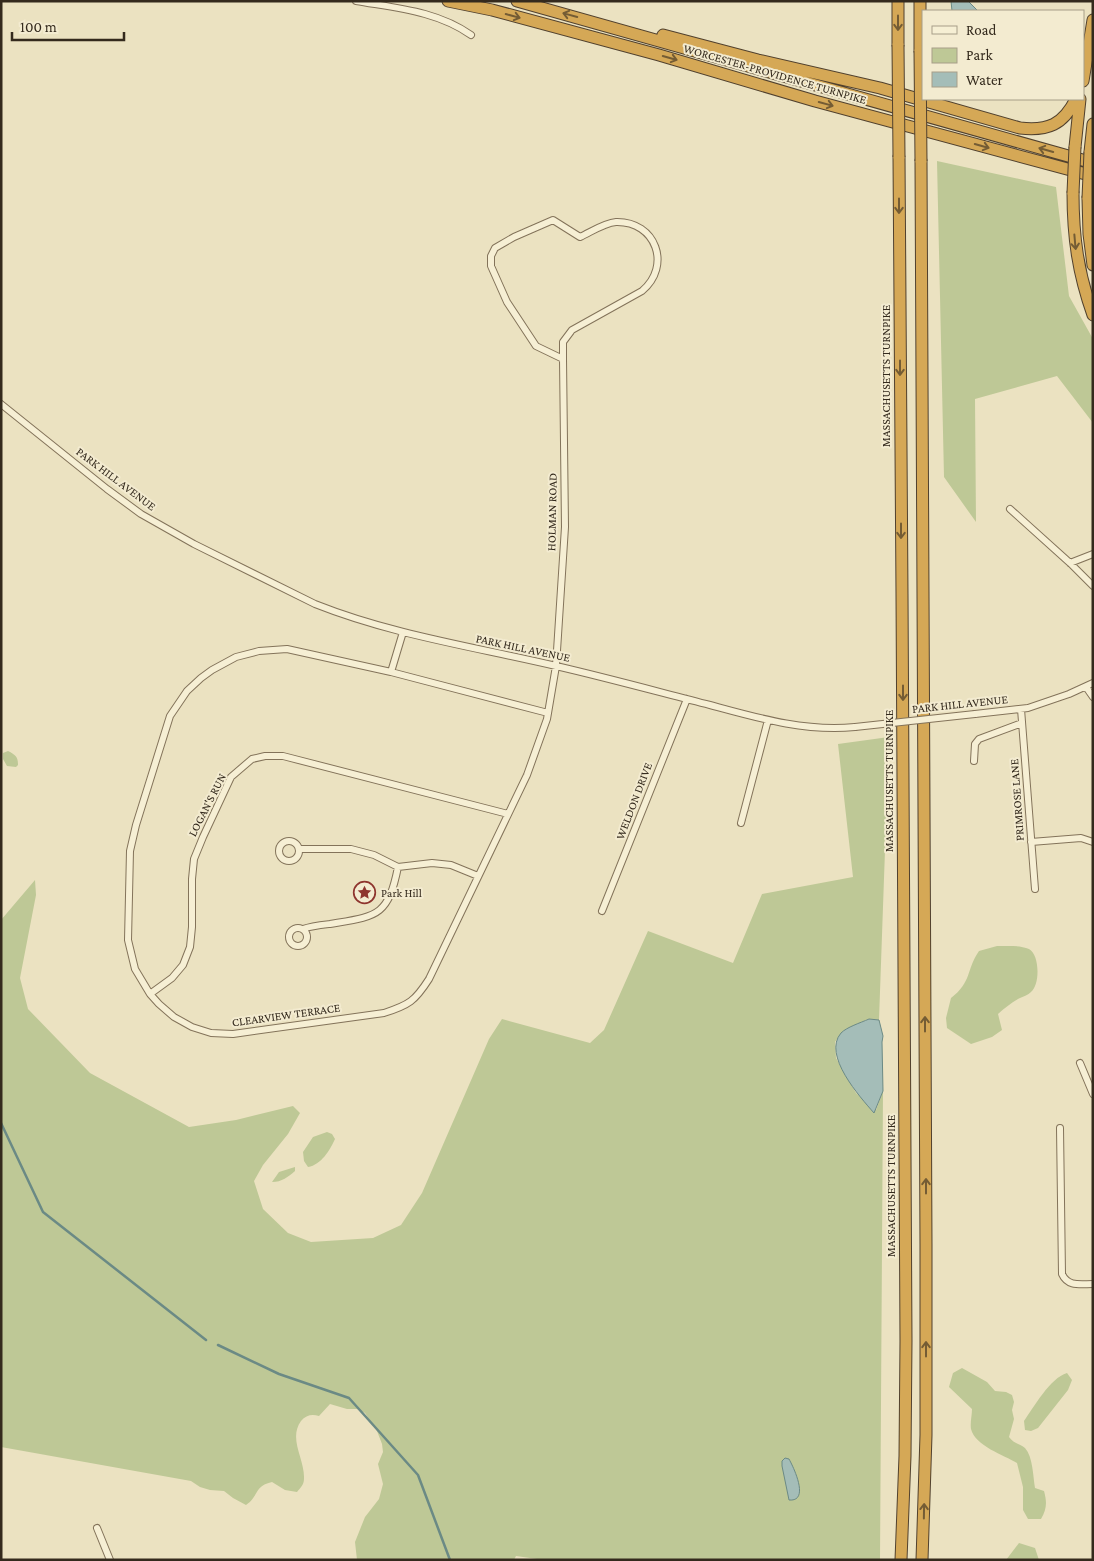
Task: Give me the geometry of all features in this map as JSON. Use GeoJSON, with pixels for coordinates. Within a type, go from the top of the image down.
{"type":"FeatureCollection","features":[{"type":"Feature","properties":{"kind":"highway","name":"WORCESTER-PROVIDENCE TURNPIKE"},"geometry":{"type":"LineString","coordinates":[[448,1],[492,10],[659,55],[1093,176]]}},
{"type":"Feature","properties":{"kind":"highway","name":"WORCESTER-PROVIDENCE TURNPIKE"},"geometry":{"type":"LineString","coordinates":[[517,1],[600,23],[654,40],[1092,158]]}},
{"type":"Feature","properties":{"kind":"highway","name":"MASSACHUSETTS TURNPIKE"},"geometry":{"type":"LineString","coordinates":[[898,1],[906,1332],[905,1456],[901,1560]]}},
{"type":"Feature","properties":{"kind":"highway"},"geometry":{"type":"LineString","coordinates":[[920,1],[926,1244],[926,1435],[922,1560]]}},
{"type":"Feature","properties":{"kind":"highway"},"geometry":{"type":"LineString","coordinates":[[1084,75],[1093,20]]}},
{"type":"Feature","properties":{"kind":"highway"},"geometry":{"type":"LineString","coordinates":[[600,23],[638,28],[758,60],[871,85],[922,100]]}},
{"type":"Feature","properties":{"kind":"highway"},"geometry":{"type":"LineString","coordinates":[[923,100],[1020,128],[1039,129],[1055,124],[1065,117],[1078,100]]}},
{"type":"Feature","properties":{"kind":"highway"},"geometry":{"type":"LineString","coordinates":[[1078,100],[1073,193],[1075,246],[1085,294],[1093,315]]}},
{"type":"Feature","properties":{"kind":"highway"},"geometry":{"type":"LineString","coordinates":[[1093,124],[1088,198],[1089,234],[1093,265]]}},
{"type":"Feature","properties":{"kind":"highway"},"geometry":{"type":"LineString","coordinates":[[1048,165],[1093,181]]}},
{"type":"Feature","properties":{"kind":"street"},"geometry":{"type":"LineString","coordinates":[[356,1],[432,15],[448,21],[471,35]]}},
{"type":"Feature","properties":{"kind":"street","name":"HOLMAN ROAD"},"geometry":{"type":"LineString","coordinates":[[556,666],[565,527],[563,342],[572,330],[642,291],[649,284],[655,272],[657,249],[654,241],[641,230],[629,224],[616,222],[580,237],[553,220],[522,233],[495,248],[491,256],[490,266],[501,291],[516,317],[536,346],[562,359]]}},
{"type":"Feature","properties":{"kind":"street","name":"PARK HILL AVENUE"},"geometry":{"type":"LineString","coordinates":[[1,404],[123,501],[160,526],[315,604],[353,618],[403,632],[556,666],[768,720],[822,728],[855,727],[1021,709],[1050,702],[1093,683]]}},
{"type":"Feature","properties":{"kind":"street"},"geometry":{"type":"LineString","coordinates":[[1010,509],[1093,586]]}},
{"type":"Feature","properties":{"kind":"street"},"geometry":{"type":"LineString","coordinates":[[1070,563],[1093,554]]}},
{"type":"Feature","properties":{"kind":"street"},"geometry":{"type":"LineString","coordinates":[[392,672],[403,632]]}},
{"type":"Feature","properties":{"kind":"street","name":"CLEARVIEW TERRACE"},"geometry":{"type":"LineString","coordinates":[[548,713],[392,672],[287,649],[259,651],[236,657],[212,670],[201,678],[180,700],[170,716],[136,824],[130,851],[128,940],[135,968],[150,994],[174,1017],[192,1027],[211,1033],[233,1034],[384,1013],[404,1006],[420,993],[429,979],[527,775],[548,713],[556,666]]}},
{"type":"Feature","properties":{"kind":"street"},"geometry":{"type":"LineString","coordinates":[[1086,687],[1093,697]]}},
{"type":"Feature","properties":{"kind":"street","name":"WELDON DRIVE"},"geometry":{"type":"LineString","coordinates":[[602,911],[687,700]]}},
{"type":"Feature","properties":{"kind":"street","name":"PRIMROSE LANE"},"geometry":{"type":"LineString","coordinates":[[1021,709],[1035,889]]}},
{"type":"Feature","properties":{"kind":"street"},"geometry":{"type":"LineString","coordinates":[[740,823],[768,720]]}},
{"type":"Feature","properties":{"kind":"street"},"geometry":{"type":"LineString","coordinates":[[974,761],[975,744],[979,739],[1022,723]]}},
{"type":"Feature","properties":{"kind":"street","name":"LOGAN'S RUN"},"geometry":{"type":"LineString","coordinates":[[150,994],[172,978],[183,965],[190,947],[194,859],[202,837],[231,777],[252,760],[265,756],[283,756],[508,814]]}},
{"type":"Feature","properties":{"kind":"street"},"geometry":{"type":"LineString","coordinates":[[1031,842],[1081,838],[1093,842]]}},
{"type":"Feature","properties":{"kind":"street"},"geometry":{"type":"LineString","coordinates":[[299,849],[351,849],[374,855],[398,867],[432,863],[451,865],[478,876]]}},
{"type":"Feature","properties":{"kind":"street"},"geometry":{"type":"LineString","coordinates":[[303,929],[376,913],[385,906],[394,889],[398,867]]}},
{"type":"Feature","properties":{"kind":"street"},"geometry":{"type":"LineString","coordinates":[[1080,1063],[1093,1094]]}},
{"type":"Feature","properties":{"kind":"street"},"geometry":{"type":"LineString","coordinates":[[1060,1128],[1062,1274],[1065,1281],[1069,1283],[1093,1284]]}},
{"type":"Feature","properties":{"kind":"street"},"geometry":{"type":"LineString","coordinates":[[97,1528],[110,1560]]}},
{"type":"Feature","properties":{"kind":"green space"},"geometry":{"type":"Polygon","coordinates":[[[937,161],[1056,187],[1069,296],[1093,339],[1093,423],[1057,376],[975,399],[976,522],[944,477],[937,161]]]}},
{"type":"Feature","properties":{"kind":"green space"},"geometry":{"type":"Polygon","coordinates":[[[889,737],[879,1020],[868,1019],[842,1032],[835,1042],[836,1058],[856,1093],[876,1110],[883,1091],[880,1560],[544,1560],[516,1556],[514,1560],[357,1560],[355,1542],[365,1517],[379,1499],[383,1484],[378,1464],[383,1452],[382,1444],[377,1431],[365,1413],[357,1409],[347,1409],[330,1404],[319,1416],[305,1417],[297,1428],[296,1442],[304,1472],[303,1485],[297,1492],[285,1490],[272,1482],[266,1484],[259,1489],[246,1505],[224,1491],[200,1487],[191,1481],[1,1447],[1,920],[35,880],[36,895],[20,978],[28,1009],[90,1073],[189,1127],[236,1120],[293,1106],[300,1113],[288,1134],[263,1165],[254,1181],[263,1209],[288,1233],[311,1242],[373,1238],[401,1225],[422,1193],[489,1039],[502,1019],[590,1043],[604,1030],[648,931],[733,963],[762,894],[853,877],[838,744],[889,737]]]}},
{"type":"Feature","properties":{"kind":"green space"},"geometry":{"type":"Polygon","coordinates":[[[8,751],[17,758],[18,765],[16,767],[7,766],[3,759],[3,753],[8,751]]]}},
{"type":"Feature","properties":{"kind":"green space"},"geometry":{"type":"Polygon","coordinates":[[[997,946],[1022,947],[1033,952],[1038,970],[1036,983],[1030,993],[1014,1001],[998,1014],[1002,1030],[992,1037],[971,1044],[947,1028],[946,1018],[951,998],[966,981],[979,951],[997,946]]]}},
{"type":"Feature","properties":{"kind":"green space"},"geometry":{"type":"Polygon","coordinates":[[[327,1132],[332,1134],[335,1139],[333,1143],[321,1160],[308,1167],[304,1161],[303,1152],[313,1137],[327,1132]]]}},
{"type":"Feature","properties":{"kind":"green space"},"geometry":{"type":"Polygon","coordinates":[[[295,1167],[295,1171],[287,1177],[272,1182],[279,1172],[295,1167]]]}},
{"type":"Feature","properties":{"kind":"green space"},"geometry":{"type":"Polygon","coordinates":[[[962,1368],[987,1382],[995,1391],[1006,1392],[1012,1395],[1014,1419],[1009,1437],[1028,1452],[1035,1488],[1044,1491],[1046,1505],[1041,1519],[1028,1519],[1023,1510],[1023,1487],[1017,1463],[984,1445],[974,1435],[971,1429],[972,1409],[949,1387],[953,1373],[962,1368]]]}},
{"type":"Feature","properties":{"kind":"green space"},"geometry":{"type":"Polygon","coordinates":[[[1067,1373],[1072,1380],[1068,1390],[1038,1428],[1031,1431],[1025,1430],[1024,1421],[1043,1394],[1055,1381],[1067,1373]]]}},
{"type":"Feature","properties":{"kind":"green space"},"geometry":{"type":"Polygon","coordinates":[[[1019,1543],[1035,1548],[1039,1560],[1006,1560],[1019,1543]]]}},
{"type":"Feature","properties":{"kind":"water"},"geometry":{"type":"Polygon","coordinates":[[[951,1],[968,1],[977,10],[952,10],[951,1]]]}},
{"type":"Feature","properties":{"kind":"water"},"geometry":{"type":"Polygon","coordinates":[[[869,1019],[879,1020],[883,1036],[883,1091],[874,1113],[845,1075],[836,1053],[836,1042],[841,1033],[869,1019]]]}},
{"type":"Feature","properties":{"kind":"water"},"geometry":{"type":"Polygon","coordinates":[[[785,1458],[789,1459],[799,1484],[799,1496],[795,1499],[789,1500],[782,1466],[782,1461],[785,1458]]]}},
{"type":"Feature","properties":{"kind":"waterway"},"geometry":{"type":"LineString","coordinates":[[1,1123],[43,1212],[206,1340]]}},
{"type":"Feature","properties":{"kind":"waterway"},"geometry":{"type":"LineString","coordinates":[[218,1345],[279,1374],[349,1398],[418,1475],[450,1560]]}},
{"type":"Feature","properties":{"kind":"place","name":"Park Hill"},"geometry":{"type":"Point","coordinates":[365,893]}}]}
